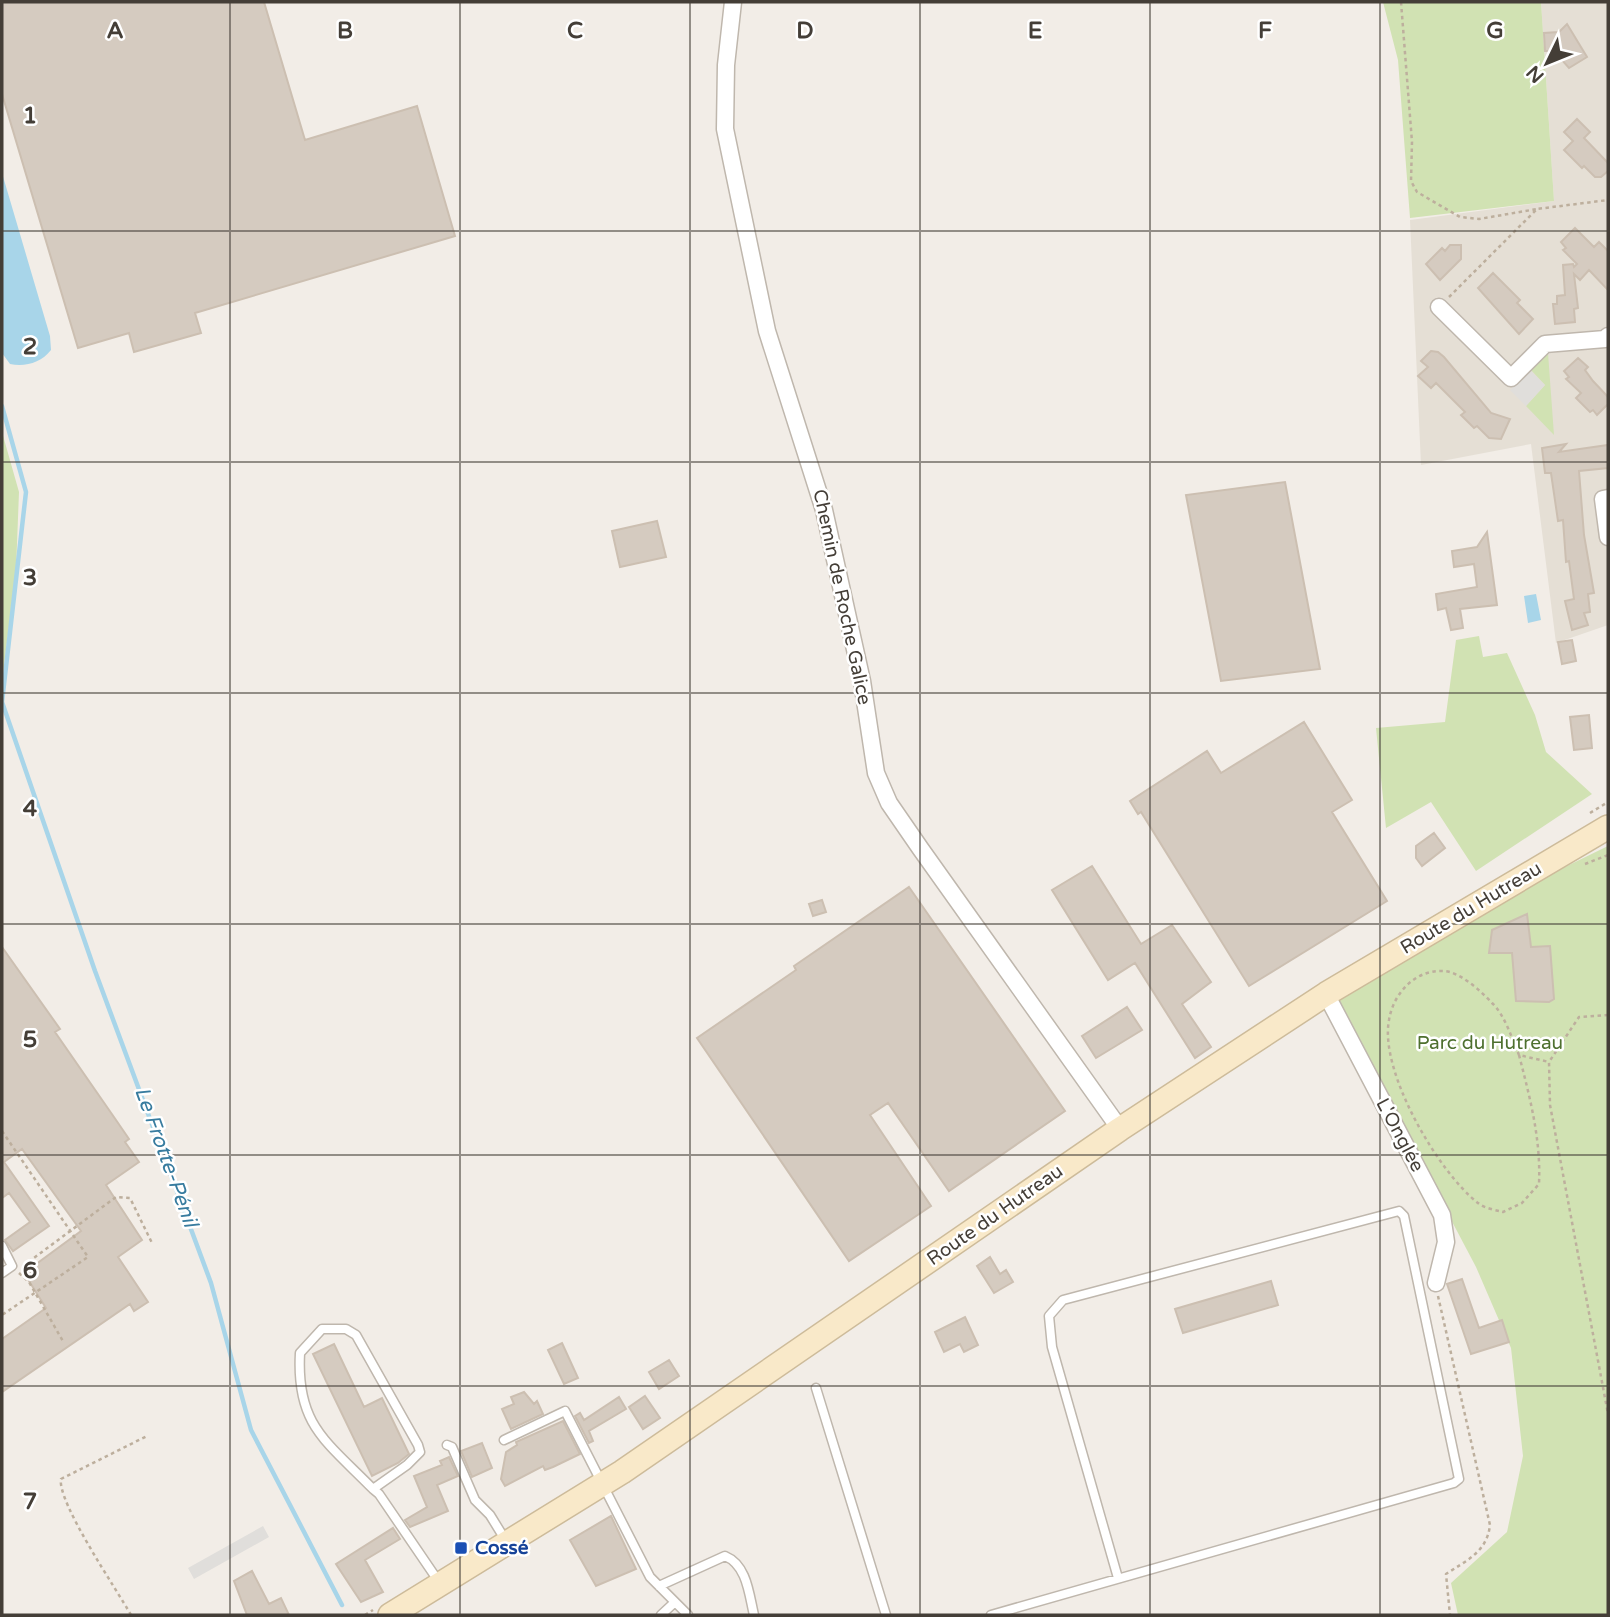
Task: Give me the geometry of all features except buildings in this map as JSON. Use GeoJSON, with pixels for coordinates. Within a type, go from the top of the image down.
{"type":"FeatureCollection","features":[{"type":"Feature","properties":{"kind":"street","name":"Chemin de Roche Galice"},"geometry":{"type":"LineString","coordinates":[[733,2],[723,110],[730,158],[767,331],[824,510],[862,681],[876,773],[889,803],[912,837],[1120,1129]]}},
{"type":"Feature","properties":{"kind":"street"},"geometry":{"type":"LineString","coordinates":[[1439,307],[1511,378],[1545,344],[1605,339],[1608,336]]}},
{"type":"Feature","properties":{"kind":"street"},"geometry":{"type":"LineString","coordinates":[[1608,498],[1603,499],[1608,537]]}},
{"type":"Feature","properties":{"kind":"street","name":"Route du Hutreau"},"geometry":{"type":"LineString","coordinates":[[398,1613],[603,1484],[1120,1129],[1326,994],[1608,827]]}},
{"type":"Feature","properties":{"kind":"street","name":"L'Onglée"},"geometry":{"type":"LineString","coordinates":[[1326,994],[1442,1215],[1446,1242],[1436,1283]]}},
{"type":"Feature","properties":{"kind":"lane"},"geometry":{"type":"LineString","coordinates":[[991,1615],[1454,1483],[1459,1479],[1404,1216],[1399,1211],[1063,1300],[1049,1316],[1052,1347],[1118,1578]]}},
{"type":"Feature","properties":{"kind":"lane"},"geometry":{"type":"LineString","coordinates":[[2,1245],[12,1266],[2,1273]]}},
{"type":"Feature","properties":{"kind":"lane"},"geometry":{"type":"LineString","coordinates":[[373,1489],[414,1460],[420,1451],[356,1335],[346,1329],[322,1329],[300,1353],[302,1401],[315,1428],[373,1489],[441,1584]]}},
{"type":"Feature","properties":{"kind":"lane"},"geometry":{"type":"LineString","coordinates":[[816,1388],[886,1615]]}},
{"type":"Feature","properties":{"kind":"lane"},"geometry":{"type":"LineString","coordinates":[[504,1440],[565,1412],[650,1577],[688,1615]]}},
{"type":"Feature","properties":{"kind":"lane"},"geometry":{"type":"LineString","coordinates":[[447,1445],[452,1447],[475,1500],[489,1515],[507,1544]]}},
{"type":"Feature","properties":{"kind":"lane"},"geometry":{"type":"LineString","coordinates":[[659,1586],[724,1556],[734,1560],[742,1571],[754,1615]]}},
{"type":"Feature","properties":{"kind":"lane"},"geometry":{"type":"LineString","coordinates":[[661,1615],[675,1602]]}},
{"type":"Feature","properties":{"kind":"path"},"geometry":{"type":"LineString","coordinates":[[1401,2],[1412,142],[1412,181],[1417,192],[1460,217],[1479,219],[1608,200]]}},
{"type":"Feature","properties":{"kind":"path"},"geometry":{"type":"LineString","coordinates":[[1439,307],[1537,209]]}},
{"type":"Feature","properties":{"kind":"path"},"geometry":{"type":"LineString","coordinates":[[1444,971],[1461,977],[1494,1004],[1519,1055],[1535,1117],[1541,1156],[1539,1184],[1522,1203],[1503,1212],[1479,1204],[1458,1182],[1421,1130],[1402,1095],[1391,1059],[1388,1021],[1396,996],[1418,975],[1444,971]]}},
{"type":"Feature","properties":{"kind":"path"},"geometry":{"type":"LineString","coordinates":[[1608,1015],[1579,1017],[1549,1062],[1550,1105],[1608,1414]]}},
{"type":"Feature","properties":{"kind":"path"},"geometry":{"type":"LineString","coordinates":[[1519,1055],[1549,1062]]}},
{"type":"Feature","properties":{"kind":"path"},"geometry":{"type":"LineString","coordinates":[[2,1131],[88,1256],[2,1315]]}},
{"type":"Feature","properties":{"kind":"path"},"geometry":{"type":"LineString","coordinates":[[12,1266],[23,1266],[116,1197],[130,1198],[152,1242]]}},
{"type":"Feature","properties":{"kind":"path"},"geometry":{"type":"LineString","coordinates":[[12,1266],[29,1282],[33,1294],[64,1343]]}},
{"type":"Feature","properties":{"kind":"path"},"geometry":{"type":"LineString","coordinates":[[131,1615],[69,1509],[60,1486],[61,1479],[147,1436]]}},
{"type":"Feature","properties":{"kind":"shaded area"},"geometry":{"type":"Polygon","coordinates":[[[1541,2],[1608,2],[1608,625],[1556,643],[1531,444],[1421,465],[1410,220],[1554,201],[1541,2]]]}},
{"type":"Feature","properties":{"kind":"shaded area"},"geometry":{"type":"Polygon","coordinates":[[[1530,370],[1545,385],[1526,406],[1510,390],[1530,370]]]}},
{"type":"Feature","properties":{"kind":"shaded area"},"geometry":{"type":"Polygon","coordinates":[[[263,1526],[269,1537],[194,1579],[188,1568],[263,1526]]]}},
{"type":"Feature","properties":{"kind":"green space"},"geometry":{"type":"Polygon","coordinates":[[[1383,2],[1541,2],[1554,201],[1410,218],[1398,60],[1383,2]]]}},
{"type":"Feature","properties":{"kind":"green space"},"geometry":{"type":"Polygon","coordinates":[[[1548,353],[1554,435],[1526,406],[1545,385],[1530,369],[1548,353]]]}},
{"type":"Feature","properties":{"kind":"green space"},"geometry":{"type":"Polygon","coordinates":[[[2,432],[19,492],[16,570],[2,682],[2,432]]]}},
{"type":"Feature","properties":{"kind":"green space"},"geometry":{"type":"Polygon","coordinates":[[[1479,636],[1483,657],[1507,653],[1535,715],[1546,752],[1592,794],[1476,871],[1431,802],[1386,828],[1376,728],[1445,722],[1456,640],[1479,636]]]}},
{"type":"Feature","properties":{"kind":"green space","name":"Parc du Hutreau"},"geometry":{"type":"Polygon","coordinates":[[[1608,846],[1608,1615],[1458,1615],[1451,1583],[1507,1532],[1523,1456],[1511,1348],[1476,1267],[1335,1000],[1526,886],[1608,846]]]}},
{"type":"Feature","properties":{"kind":"water"},"geometry":{"type":"Polygon","coordinates":[[[2,173],[50,336],[51,350],[38,361],[21,365],[10,364],[2,353],[2,173]]]}},
{"type":"Feature","properties":{"kind":"water"},"geometry":{"type":"Polygon","coordinates":[[[1536,594],[1541,620],[1528,623],[1524,596],[1536,594]]]}},
{"type":"Feature","properties":{"kind":"waterway","name":"Le Frotte-Pénil"},"geometry":{"type":"LineString","coordinates":[[2,406],[26,492],[2,702]]}},
{"type":"Feature","properties":{"kind":"waterway","name":"Le Frotte-Pénil"},"geometry":{"type":"LineString","coordinates":[[2,702],[95,971],[211,1283],[251,1430],[342,1605]]}},
{"type":"Feature","properties":{"kind":"place","name":"Cossé"},"geometry":{"type":"Point","coordinates":[461,1548]}}]}
